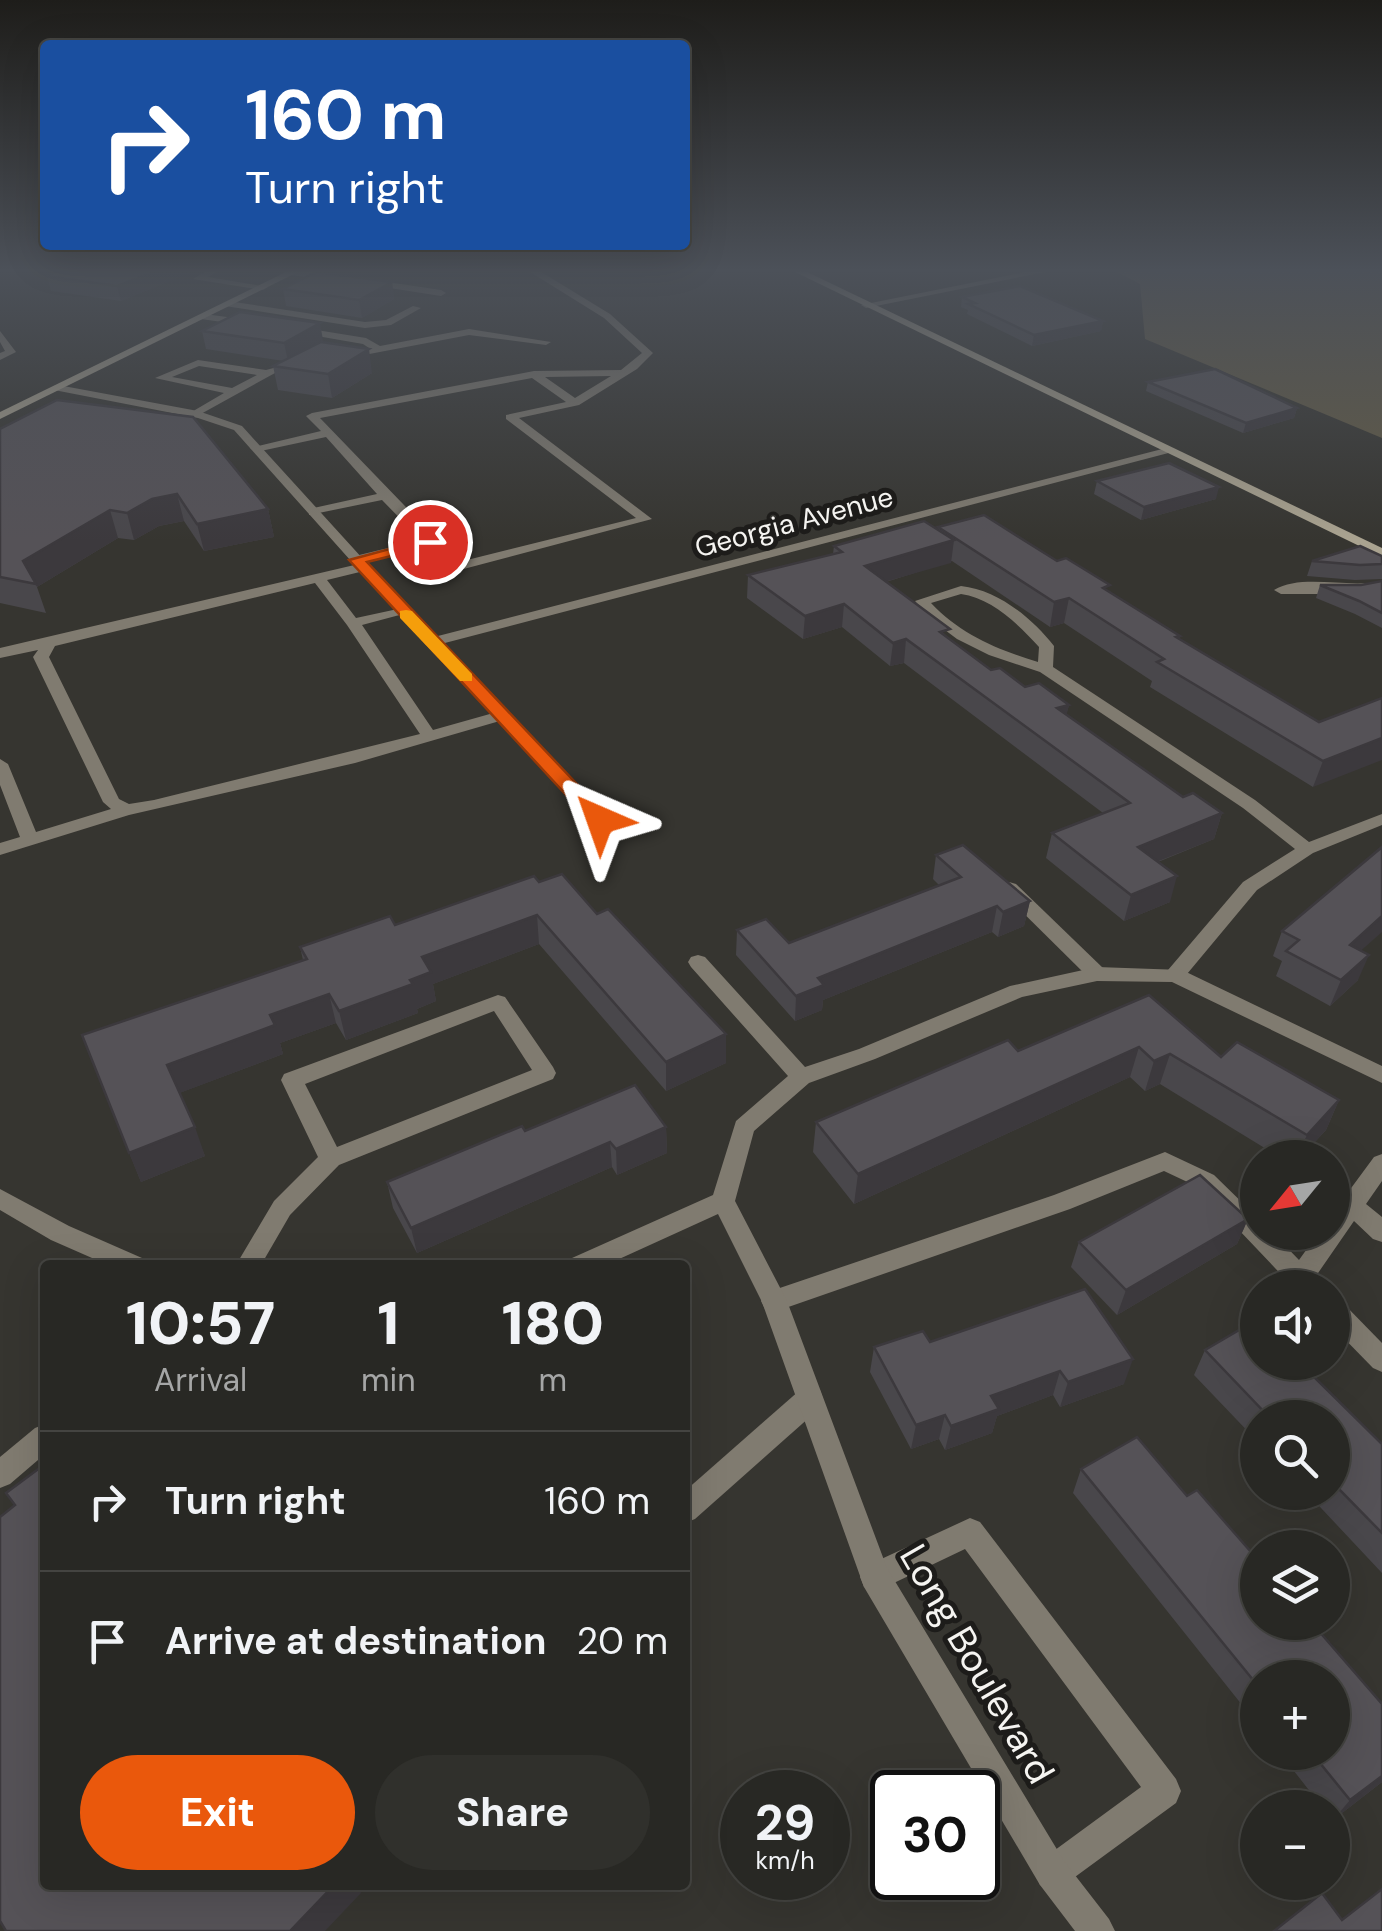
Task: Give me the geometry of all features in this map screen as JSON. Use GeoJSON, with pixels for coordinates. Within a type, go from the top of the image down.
{"type":"FeatureCollection","features":[{"type":"Feature","properties":{"kind":"street"},"geometry":{"type":"LineString","coordinates":[[0,416],[115,360]]}},
{"type":"Feature","properties":{"kind":"street"},"geometry":{"type":"LineString","coordinates":[[622,374],[534,374],[312,416],[456,567],[646,519],[510,417],[575,402],[622,374],[638,360]]}},
{"type":"Feature","properties":{"kind":"street"},"geometry":{"type":"LineString","coordinates":[[981,360],[1382,554]]}},
{"type":"Feature","properties":{"kind":"street"},"geometry":{"type":"LineString","coordinates":[[199,412],[267,373],[312,362]]}},
{"type":"Feature","properties":{"kind":"street"},"geometry":{"type":"LineString","coordinates":[[234,392],[160,378],[198,363],[267,373]]}},
{"type":"Feature","properties":{"kind":"street"},"geometry":{"type":"LineString","coordinates":[[534,374],[575,402]]}},
{"type":"Feature","properties":{"kind":"street"},"geometry":{"type":"LineString","coordinates":[[58,388],[97,393],[126,403],[199,412],[238,428],[430,642],[600,820]]}},
{"type":"Feature","properties":{"kind":"street"},"geometry":{"type":"LineString","coordinates":[[88,412],[126,403]]}},
{"type":"Feature","properties":{"kind":"street"},"geometry":{"type":"LineString","coordinates":[[256,448],[329,433]]}},
{"type":"Feature","properties":{"kind":"street","name":"Georgia Avenue"},"geometry":{"type":"LineString","coordinates":[[430,642],[1170,451]]}},
{"type":"Feature","properties":{"kind":"street"},"geometry":{"type":"LineString","coordinates":[[314,512],[385,496]]}},
{"type":"Feature","properties":{"kind":"street"},"geometry":{"type":"LineString","coordinates":[[0,653],[318,578],[430,542]]}},
{"type":"Feature","properties":{"kind":"street"},"geometry":{"type":"LineString","coordinates":[[318,578],[430,736]]}},
{"type":"Feature","properties":{"kind":"street"},"geometry":{"type":"LineString","coordinates":[[1280,590],[1309,586],[1369,589],[1382,585]]}},
{"type":"Feature","properties":{"kind":"street"},"geometry":{"type":"LineString","coordinates":[[1045,669],[1046,646],[1031,627],[982,595],[963,590],[922,601],[934,616],[992,654],[1045,669],[1249,804],[1307,849]]}},
{"type":"Feature","properties":{"kind":"street"},"geometry":{"type":"LineString","coordinates":[[353,624],[402,610]]}},
{"type":"Feature","properties":{"kind":"street"},"geometry":{"type":"LineString","coordinates":[[50,643],[41,657],[112,802],[126,810]]}},
{"type":"Feature","properties":{"kind":"street"},"geometry":{"type":"LineString","coordinates":[[0,849],[126,810],[349,760],[504,716]]}},
{"type":"Feature","properties":{"kind":"street"},"geometry":{"type":"LineString","coordinates":[[0,764],[30,839]]}},
{"type":"Feature","properties":{"kind":"street"},"geometry":{"type":"LineString","coordinates":[[1175,975],[1250,886],[1307,849],[1382,819]]}},
{"type":"Feature","properties":{"kind":"street"},"geometry":{"type":"LineString","coordinates":[[994,874],[1097,974]]}},
{"type":"Feature","properties":{"kind":"street"},"geometry":{"type":"LineString","coordinates":[[698,962],[801,1076]]}},
{"type":"Feature","properties":{"kind":"street"},"geometry":{"type":"LineString","coordinates":[[591,1260],[723,1201],[744,1127],[801,1076],[867,1054],[1016,991],[1097,974],[1175,975],[1382,1075]]}},
{"type":"Feature","properties":{"kind":"street"},"geometry":{"type":"LineString","coordinates":[[251,1260],[282,1208],[331,1159],[545,1073],[498,1002],[292,1080],[331,1159]]}},
{"type":"Feature","properties":{"kind":"street"},"geometry":{"type":"LineString","coordinates":[[774,1301],[1062,1202],[1164,1161],[1206,1180],[1294,1270]]}},
{"type":"Feature","properties":{"kind":"street"},"geometry":{"type":"LineString","coordinates":[[1313,1270],[1382,1163]]}},
{"type":"Feature","properties":{"kind":"street"},"geometry":{"type":"LineString","coordinates":[[0,1198],[60,1232],[122,1260]]}},
{"type":"Feature","properties":{"kind":"street","name":"Long Boulevard"},"geometry":{"type":"LineString","coordinates":[[723,1201],[774,1301],[875,1577],[1052,1873],[1097,1931]]}},
{"type":"Feature","properties":{"kind":"street"},"geometry":{"type":"LineString","coordinates":[[1352,1206],[1382,1232]]}},
{"type":"Feature","properties":{"kind":"street"},"geometry":{"type":"LineString","coordinates":[[1350,1327],[1382,1360]]}},
{"type":"Feature","properties":{"kind":"street"},"geometry":{"type":"LineString","coordinates":[[690,1505],[810,1399]]}},
{"type":"Feature","properties":{"kind":"street"},"geometry":{"type":"LineString","coordinates":[[0,1475],[40,1441]]}},
{"type":"Feature","properties":{"kind":"street"},"geometry":{"type":"LineString","coordinates":[[875,1577],[970,1532],[1164,1790],[1052,1873]]}},
{"type":"Feature","properties":{"kind":"shaded area"},"geometry":{"type":"Polygon","coordinates":[[[1196,360],[1382,360],[1382,438],[1196,360]]]}},
{"type":"Feature","properties":{"kind":"building"},"geometry":{"type":"Polygon","coordinates":[[[285,360],[351,360],[328,374],[273,366],[285,360]]]}},
{"type":"Feature","properties":{"kind":"building"},"geometry":{"type":"Polygon","coordinates":[[[1215,369],[1297,408],[1246,423],[1148,382],[1215,369]]]}},
{"type":"Feature","properties":{"kind":"building"},"geometry":{"type":"Polygon","coordinates":[[[57,400],[193,417],[268,509],[197,524],[177,494],[152,499],[127,513],[110,510],[23,561],[36,584],[0,577],[0,429],[57,400]]]}},
{"type":"Feature","properties":{"kind":"building"},"geometry":{"type":"Polygon","coordinates":[[[1169,463],[1219,487],[1144,507],[1097,481],[1169,463]]]}},
{"type":"Feature","properties":{"kind":"building"},"geometry":{"type":"Polygon","coordinates":[[[984,515],[1057,561],[1066,558],[1110,585],[1103,588],[1180,636],[1176,637],[1319,722],[1382,698],[1382,738],[1323,761],[1157,662],[1164,659],[1069,598],[1054,602],[938,527],[984,515]]]}},
{"type":"Feature","properties":{"kind":"building"},"geometry":{"type":"Polygon","coordinates":[[[924,521],[954,540],[865,566],[950,629],[940,632],[991,670],[1000,668],[1025,687],[1039,683],[1069,705],[1057,708],[1183,797],[1193,793],[1222,813],[1138,847],[1177,876],[1131,895],[1052,833],[1130,803],[906,639],[893,643],[844,604],[805,616],[748,575],[842,552],[834,546],[924,521]]]}},
{"type":"Feature","properties":{"kind":"building"},"geometry":{"type":"Polygon","coordinates":[[[1360,546],[1382,556],[1382,564],[1312,561],[1360,546]]]}},
{"type":"Feature","properties":{"kind":"building"},"geometry":{"type":"Polygon","coordinates":[[[1382,581],[1382,613],[1320,585],[1361,585],[1382,581]]]}},
{"type":"Feature","properties":{"kind":"building"},"geometry":{"type":"Polygon","coordinates":[[[963,845],[1030,901],[1003,912],[997,906],[818,978],[824,985],[796,996],[737,930],[766,919],[789,943],[961,877],[936,855],[963,845]]]}},
{"type":"Feature","properties":{"kind":"building"},"geometry":{"type":"Polygon","coordinates":[[[1382,847],[1382,916],[1350,945],[1369,955],[1341,980],[1286,951],[1299,940],[1282,931],[1382,847]]]}},
{"type":"Feature","properties":{"kind":"building"},"geometry":{"type":"Polygon","coordinates":[[[562,874],[597,914],[608,909],[726,1034],[666,1062],[537,915],[422,957],[431,972],[410,980],[413,984],[339,1011],[329,994],[270,1015],[275,1025],[167,1065],[195,1127],[129,1153],[82,1035],[307,959],[300,947],[390,916],[395,925],[534,876],[539,882],[562,874]]]}},
{"type":"Feature","properties":{"kind":"building"},"geometry":{"type":"Polygon","coordinates":[[[1149,995],[1221,1057],[1237,1042],[1339,1100],[1307,1135],[1170,1054],[1154,1061],[1139,1047],[858,1174],[816,1122],[1008,1040],[1018,1051],[1149,995]]]}},
{"type":"Feature","properties":{"kind":"building"},"geometry":{"type":"Polygon","coordinates":[[[635,1085],[666,1127],[616,1149],[610,1142],[411,1228],[387,1182],[522,1126],[525,1131],[635,1085]]]}},
{"type":"Feature","properties":{"kind":"building"},"geometry":{"type":"Polygon","coordinates":[[[1200,1175],[1240,1212],[1240,1224],[1126,1290],[1079,1242],[1200,1175]]]}},
{"type":"Feature","properties":{"kind":"building"},"geometry":{"type":"Polygon","coordinates":[[[1085,1289],[1133,1359],[1068,1382],[1060,1371],[991,1396],[999,1409],[951,1426],[945,1415],[916,1425],[874,1347],[923,1331],[930,1342],[1085,1289]]]}},
{"type":"Feature","properties":{"kind":"building"},"geometry":{"type":"Polygon","coordinates":[[[1240,1330],[1240,1380],[1317,1380],[1337,1400],[1253,1400],[1205,1350],[1240,1330]]]}},
{"type":"Feature","properties":{"kind":"building"},"geometry":{"type":"Polygon","coordinates":[[[1350,1412],[1382,1444],[1382,1533],[1350,1500],[1350,1412]]]}},
{"type":"Feature","properties":{"kind":"building"},"geometry":{"type":"Polygon","coordinates":[[[1137,1437],[1187,1496],[1197,1490],[1240,1539],[1240,1640],[1327,1640],[1344,1660],[1240,1660],[1240,1664],[1081,1469],[1137,1437]]]}},
{"type":"Feature","properties":{"kind":"building"},"geometry":{"type":"Polygon","coordinates":[[[40,1468],[40,1890],[329,1890],[290,1931],[6,1931],[0,1921],[0,1517],[15,1505],[6,1493],[40,1468]]]}},
{"type":"Feature","properties":{"kind":"building"},"geometry":{"type":"Polygon","coordinates":[[[1350,1667],[1382,1704],[1382,1776],[1350,1800],[1350,1790],[1342,1790],[1326,1770],[1350,1770],[1350,1667]]]}},
{"type":"Feature","properties":{"kind":"building"},"geometry":{"type":"Polygon","coordinates":[[[1382,1889],[1382,1931],[1274,1931],[1313,1900],[1327,1900],[1342,1920],[1382,1889]]]}},
{"type":"Feature","properties":{"kind":"slow traffic"},"geometry":{"type":"LineString","coordinates":[[406,615],[466,678]]}},
{"type":"Feature","properties":{"kind":"route"},"geometry":{"type":"LineString","coordinates":[[430,542],[356,560],[600,820]]}}]}
